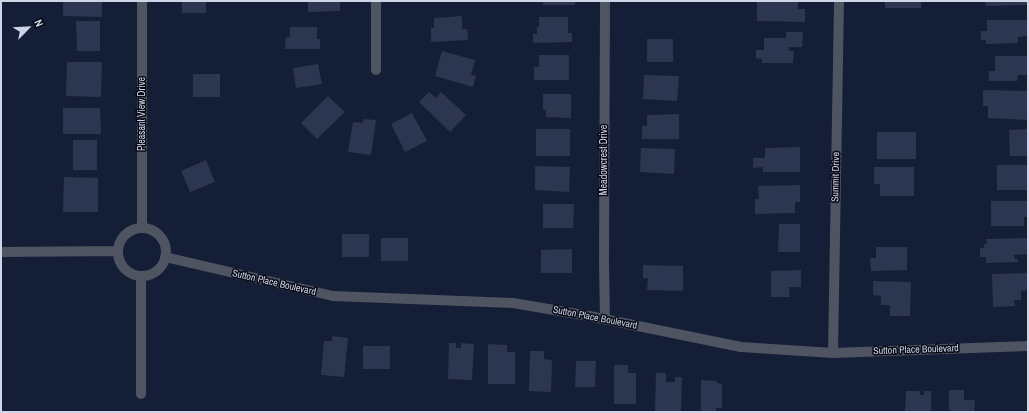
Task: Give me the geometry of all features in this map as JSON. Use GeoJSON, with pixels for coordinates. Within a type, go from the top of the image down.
{"type":"FeatureCollection","features":[{"type":"Feature","properties":{"kind":"street","name":"Pleasant View Drive"},"geometry":{"type":"LineString","coordinates":[[142,1],[142,228]]}},
{"type":"Feature","properties":{"kind":"street"},"geometry":{"type":"LineString","coordinates":[[376,1],[376,70]]}},
{"type":"Feature","properties":{"kind":"street","name":"Meadowcrest Drive"},"geometry":{"type":"LineString","coordinates":[[605,1],[605,320]]}},
{"type":"Feature","properties":{"kind":"street","name":"Summit Drive"},"geometry":{"type":"LineString","coordinates":[[832,353],[839,1]]}},
{"type":"Feature","properties":{"kind":"street"},"geometry":{"type":"LineString","coordinates":[[142,228],[155,232],[161,237],[166,250],[162,265],[157,271],[150,275],[141,276],[134,275],[122,266],[118,251],[119,244],[128,232],[134,229],[142,228]]}},
{"type":"Feature","properties":{"kind":"street"},"geometry":{"type":"LineString","coordinates":[[1,252],[118,251]]}},
{"type":"Feature","properties":{"kind":"street","name":"Sutton Place Boulevard"},"geometry":{"type":"LineString","coordinates":[[165,257],[333,296],[513,303],[741,347],[832,353],[1028,346]]}},
{"type":"Feature","properties":{"kind":"street"},"geometry":{"type":"LineString","coordinates":[[141,276],[141,394]]}},
{"type":"Feature","properties":{"kind":"building"},"geometry":{"type":"Polygon","coordinates":[[[63,1],[102,1],[102,17],[63,16],[63,1]]]}},
{"type":"Feature","properties":{"kind":"building"},"geometry":{"type":"Polygon","coordinates":[[[182,1],[206,1],[206,13],[182,13],[182,1]]]}},
{"type":"Feature","properties":{"kind":"building"},"geometry":{"type":"Polygon","coordinates":[[[308,1],[340,1],[340,11],[308,12],[308,1]]]}},
{"type":"Feature","properties":{"kind":"building"},"geometry":{"type":"Polygon","coordinates":[[[543,1],[575,1],[575,5],[543,5],[543,1]]]}},
{"type":"Feature","properties":{"kind":"building"},"geometry":{"type":"Polygon","coordinates":[[[757,1],[798,1],[798,9],[805,9],[805,22],[757,21],[757,1]]]}},
{"type":"Feature","properties":{"kind":"building"},"geometry":{"type":"Polygon","coordinates":[[[885,1],[921,1],[921,8],[885,8],[885,1]]]}},
{"type":"Feature","properties":{"kind":"building"},"geometry":{"type":"Polygon","coordinates":[[[985,1],[1027,1],[1027,5],[986,6],[985,1]]]}},
{"type":"Feature","properties":{"kind":"building"},"geometry":{"type":"Polygon","coordinates":[[[462,16],[462,29],[467,29],[468,40],[431,42],[431,28],[434,28],[434,18],[462,16]]]}},
{"type":"Feature","properties":{"kind":"building"},"geometry":{"type":"Polygon","coordinates":[[[539,17],[568,17],[568,33],[572,33],[572,42],[533,43],[533,34],[537,34],[537,27],[539,27],[539,17]]]}},
{"type":"Feature","properties":{"kind":"building"},"geometry":{"type":"Polygon","coordinates":[[[987,20],[1028,20],[1028,36],[1018,37],[1018,43],[986,44],[986,40],[981,40],[981,31],[987,31],[987,20]]]}},
{"type":"Feature","properties":{"kind":"building"},"geometry":{"type":"Polygon","coordinates":[[[76,21],[100,21],[100,51],[77,51],[76,21]]]}},
{"type":"Feature","properties":{"kind":"building"},"geometry":{"type":"Polygon","coordinates":[[[290,27],[317,27],[317,39],[320,39],[320,49],[285,49],[286,37],[290,37],[290,27]]]}},
{"type":"Feature","properties":{"kind":"building"},"geometry":{"type":"Polygon","coordinates":[[[786,32],[803,32],[802,47],[789,47],[789,51],[794,51],[793,63],[762,63],[762,59],[756,58],[756,50],[764,50],[764,38],[786,38],[786,32]]]}},
{"type":"Feature","properties":{"kind":"building"},"geometry":{"type":"Polygon","coordinates":[[[647,39],[673,39],[673,62],[647,62],[647,39]]]}},
{"type":"Feature","properties":{"kind":"building"},"geometry":{"type":"Polygon","coordinates":[[[442,51],[475,60],[471,75],[476,76],[473,87],[435,76],[442,51]]]}},
{"type":"Feature","properties":{"kind":"building"},"geometry":{"type":"Polygon","coordinates":[[[539,55],[569,55],[569,80],[534,80],[534,67],[539,67],[539,55]]]}},
{"type":"Feature","properties":{"kind":"building"},"geometry":{"type":"Polygon","coordinates":[[[995,56],[1028,56],[1028,75],[1018,75],[1017,81],[989,81],[989,71],[995,71],[995,56]]]}},
{"type":"Feature","properties":{"kind":"building"},"geometry":{"type":"Polygon","coordinates":[[[67,62],[102,62],[101,97],[66,96],[67,62]]]}},
{"type":"Feature","properties":{"kind":"building"},"geometry":{"type":"Polygon","coordinates":[[[318,64],[322,84],[296,88],[293,68],[318,64]]]}},
{"type":"Feature","properties":{"kind":"building"},"geometry":{"type":"Polygon","coordinates":[[[193,74],[220,74],[220,97],[193,97],[193,74]]]}},
{"type":"Feature","properties":{"kind":"building"},"geometry":{"type":"Polygon","coordinates":[[[644,75],[679,76],[677,101],[643,99],[644,75]]]}},
{"type":"Feature","properties":{"kind":"building"},"geometry":{"type":"Polygon","coordinates":[[[983,90],[1028,91],[1028,120],[988,118],[988,106],[983,106],[983,90]]]}},
{"type":"Feature","properties":{"kind":"building"},"geometry":{"type":"Polygon","coordinates":[[[429,92],[436,98],[441,92],[466,115],[450,132],[419,102],[429,92]]]}},
{"type":"Feature","properties":{"kind":"building"},"geometry":{"type":"Polygon","coordinates":[[[543,94],[571,94],[571,118],[546,117],[546,110],[543,110],[543,94]]]}},
{"type":"Feature","properties":{"kind":"building"},"geometry":{"type":"Polygon","coordinates":[[[328,96],[345,112],[317,139],[301,123],[328,96]]]}},
{"type":"Feature","properties":{"kind":"building"},"geometry":{"type":"Polygon","coordinates":[[[63,108],[100,108],[101,134],[63,134],[63,108]]]}},
{"type":"Feature","properties":{"kind":"building"},"geometry":{"type":"Polygon","coordinates":[[[412,113],[427,141],[405,152],[391,124],[412,113]]]}},
{"type":"Feature","properties":{"kind":"building"},"geometry":{"type":"Polygon","coordinates":[[[679,114],[679,139],[642,139],[642,126],[647,126],[647,115],[679,114]]]}},
{"type":"Feature","properties":{"kind":"building"},"geometry":{"type":"Polygon","coordinates":[[[363,119],[376,120],[371,155],[348,152],[353,122],[363,123],[363,119]]]}},
{"type":"Feature","properties":{"kind":"building"},"geometry":{"type":"Polygon","coordinates":[[[536,129],[570,129],[570,156],[536,156],[536,129]]]}},
{"type":"Feature","properties":{"kind":"building"},"geometry":{"type":"Polygon","coordinates":[[[1028,129],[1028,156],[1010,156],[1009,130],[1028,129]]]}},
{"type":"Feature","properties":{"kind":"building"},"geometry":{"type":"Polygon","coordinates":[[[877,132],[916,132],[916,159],[877,159],[877,132]]]}},
{"type":"Feature","properties":{"kind":"building"},"geometry":{"type":"Polygon","coordinates":[[[73,140],[97,140],[97,170],[73,170],[73,140]]]}},
{"type":"Feature","properties":{"kind":"building"},"geometry":{"type":"Polygon","coordinates":[[[800,147],[800,172],[763,172],[763,167],[753,168],[753,158],[765,158],[765,148],[800,147]]]}},
{"type":"Feature","properties":{"kind":"building"},"geometry":{"type":"Polygon","coordinates":[[[641,148],[675,149],[674,174],[640,172],[641,148]]]}},
{"type":"Feature","properties":{"kind":"building"},"geometry":{"type":"Polygon","coordinates":[[[206,160],[215,182],[190,192],[181,171],[206,160]]]}},
{"type":"Feature","properties":{"kind":"building"},"geometry":{"type":"Polygon","coordinates":[[[997,165],[1028,165],[1028,190],[997,190],[997,165]]]}},
{"type":"Feature","properties":{"kind":"building"},"geometry":{"type":"Polygon","coordinates":[[[535,166],[570,167],[569,192],[535,190],[535,166]]]}},
{"type":"Feature","properties":{"kind":"building"},"geometry":{"type":"Polygon","coordinates":[[[874,167],[914,167],[914,196],[880,196],[880,184],[874,184],[874,167]]]}},
{"type":"Feature","properties":{"kind":"building"},"geometry":{"type":"Polygon","coordinates":[[[64,177],[98,178],[98,212],[63,212],[64,177]]]}},
{"type":"Feature","properties":{"kind":"building"},"geometry":{"type":"Polygon","coordinates":[[[800,185],[800,202],[795,202],[795,213],[755,214],[755,199],[759,199],[758,186],[800,185]]]}},
{"type":"Feature","properties":{"kind":"building"},"geometry":{"type":"Polygon","coordinates":[[[991,201],[1028,201],[1028,217],[1024,217],[1024,226],[991,226],[991,201]]]}},
{"type":"Feature","properties":{"kind":"building"},"geometry":{"type":"Polygon","coordinates":[[[543,204],[574,204],[573,228],[543,228],[543,204]]]}},
{"type":"Feature","properties":{"kind":"building"},"geometry":{"type":"Polygon","coordinates":[[[779,224],[800,224],[800,252],[778,252],[779,224]]]}},
{"type":"Feature","properties":{"kind":"building"},"geometry":{"type":"Polygon","coordinates":[[[342,234],[369,234],[369,257],[342,257],[342,234]]]}},
{"type":"Feature","properties":{"kind":"building"},"geometry":{"type":"Polygon","coordinates":[[[381,238],[408,238],[408,261],[381,261],[381,238]]]}},
{"type":"Feature","properties":{"kind":"building"},"geometry":{"type":"Polygon","coordinates":[[[1028,238],[1028,254],[1014,255],[1015,259],[1018,259],[1018,262],[986,263],[986,257],[980,257],[980,248],[984,248],[984,244],[987,244],[986,239],[1028,238]]]}},
{"type":"Feature","properties":{"kind":"building"},"geometry":{"type":"Polygon","coordinates":[[[876,247],[907,247],[907,270],[871,271],[870,258],[876,258],[876,247]]]}},
{"type":"Feature","properties":{"kind":"building"},"geometry":{"type":"Polygon","coordinates":[[[572,249],[572,273],[541,273],[541,250],[572,249]]]}},
{"type":"Feature","properties":{"kind":"building"},"geometry":{"type":"Polygon","coordinates":[[[643,265],[683,266],[683,291],[647,290],[648,278],[643,278],[643,265]]]}},
{"type":"Feature","properties":{"kind":"building"},"geometry":{"type":"Polygon","coordinates":[[[801,270],[801,287],[789,287],[790,297],[771,297],[771,271],[801,270]]]}},
{"type":"Feature","properties":{"kind":"building"},"geometry":{"type":"Polygon","coordinates":[[[1028,273],[1028,290],[1021,291],[1021,300],[1014,300],[1015,306],[993,307],[992,274],[1028,273]]]}},
{"type":"Feature","properties":{"kind":"building"},"geometry":{"type":"Polygon","coordinates":[[[873,281],[911,282],[910,316],[890,316],[890,305],[881,305],[881,296],[873,295],[873,281]]]}},
{"type":"Feature","properties":{"kind":"building"},"geometry":{"type":"Polygon","coordinates":[[[332,336],[348,338],[344,377],[321,375],[324,341],[332,341],[332,336]]]}},
{"type":"Feature","properties":{"kind":"building"},"geometry":{"type":"Polygon","coordinates":[[[449,343],[456,343],[456,348],[461,348],[461,343],[474,344],[472,380],[448,379],[449,343]]]}},
{"type":"Feature","properties":{"kind":"building"},"geometry":{"type":"Polygon","coordinates":[[[488,344],[507,345],[507,352],[515,352],[515,384],[488,384],[488,344]]]}},
{"type":"Feature","properties":{"kind":"building"},"geometry":{"type":"Polygon","coordinates":[[[363,346],[390,346],[390,369],[363,369],[363,346]]]}},
{"type":"Feature","properties":{"kind":"building"},"geometry":{"type":"Polygon","coordinates":[[[530,351],[544,351],[544,359],[552,360],[551,392],[529,391],[530,351]]]}},
{"type":"Feature","properties":{"kind":"building"},"geometry":{"type":"Polygon","coordinates":[[[576,361],[596,361],[595,387],[575,387],[576,361]]]}},
{"type":"Feature","properties":{"kind":"building"},"geometry":{"type":"Polygon","coordinates":[[[614,365],[628,365],[628,373],[636,373],[636,404],[614,404],[614,365]]]}},
{"type":"Feature","properties":{"kind":"building"},"geometry":{"type":"Polygon","coordinates":[[[656,373],[666,373],[666,382],[675,382],[675,377],[682,377],[681,412],[655,412],[656,373]]]}},
{"type":"Feature","properties":{"kind":"building"},"geometry":{"type":"Polygon","coordinates":[[[701,380],[717,381],[717,383],[722,384],[722,408],[716,408],[716,411],[701,411],[701,380]]]}},
{"type":"Feature","properties":{"kind":"building"},"geometry":{"type":"Polygon","coordinates":[[[949,390],[964,390],[964,400],[975,400],[974,412],[951,412],[951,410],[949,410],[949,390]]]}},
{"type":"Feature","properties":{"kind":"building"},"geometry":{"type":"Polygon","coordinates":[[[906,391],[920,391],[920,395],[924,395],[924,391],[931,391],[931,412],[905,412],[906,391]]]}}]}
